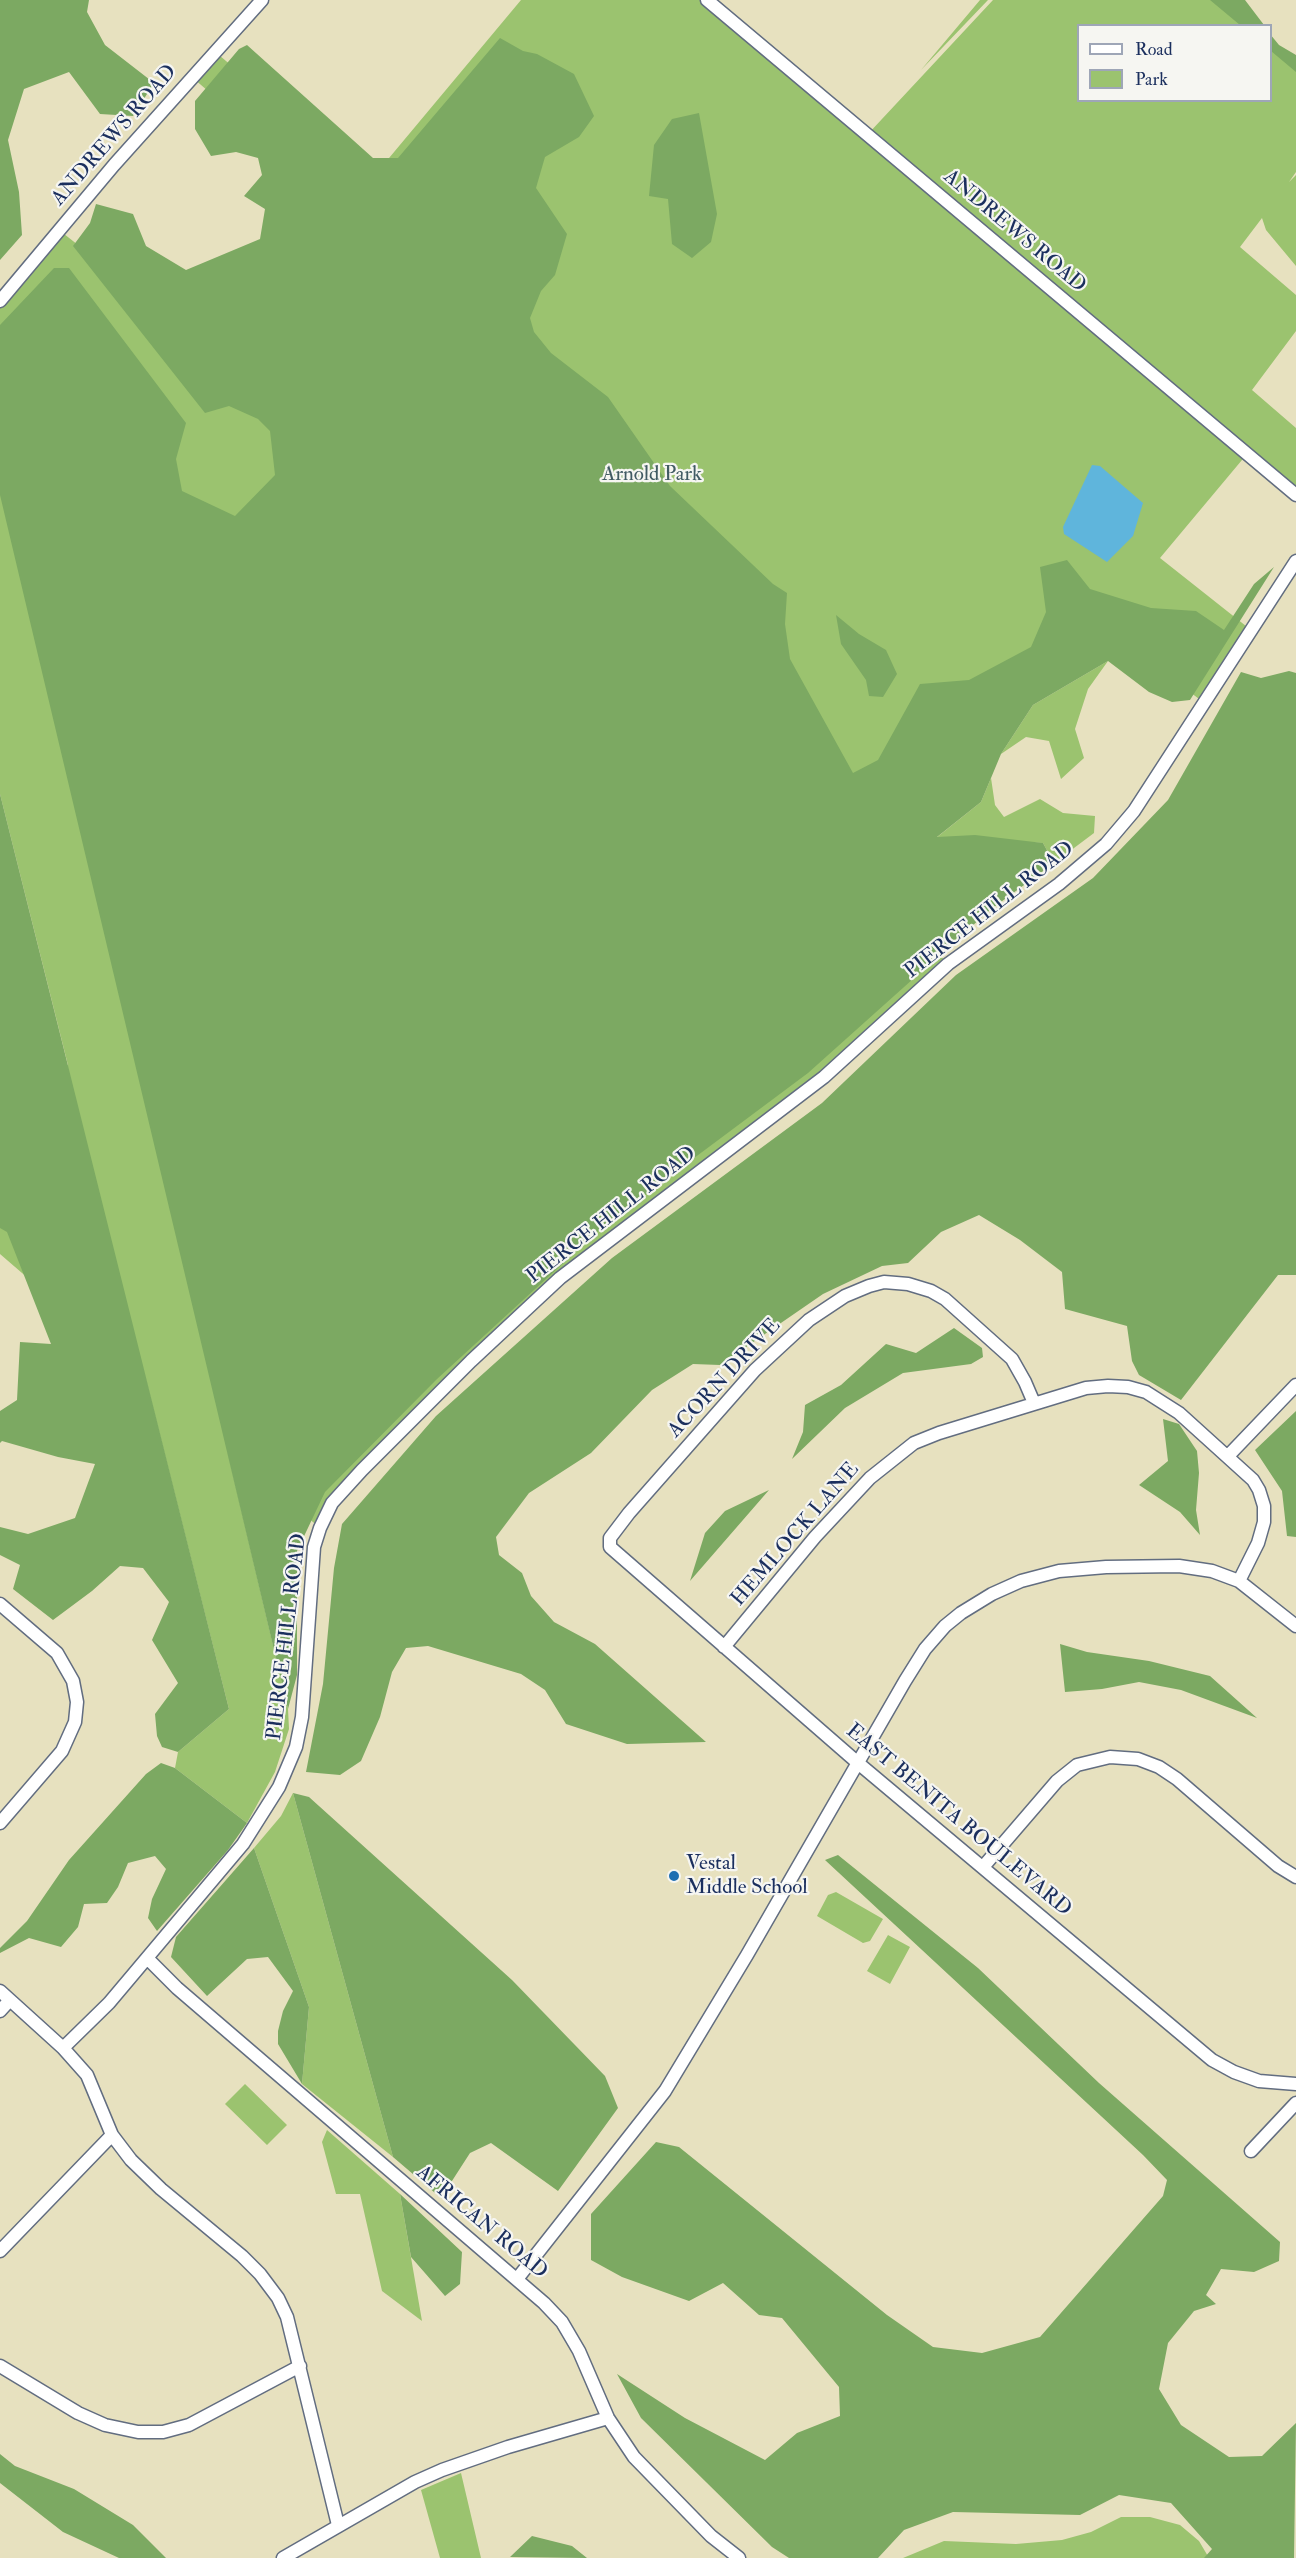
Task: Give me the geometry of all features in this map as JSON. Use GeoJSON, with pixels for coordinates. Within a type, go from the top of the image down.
{"type":"FeatureCollection","features":[{"type":"Feature","properties":{"kind":"street","name":"ANDREWS ROAD"},"geometry":{"type":"LineString","coordinates":[[0,301],[114,165],[262,0]]}},
{"type":"Feature","properties":{"kind":"street","name":"ANDREWS ROAD"},"geometry":{"type":"LineString","coordinates":[[707,0],[1296,495]]}},
{"type":"Feature","properties":{"kind":"street","name":"PIERCE HILL ROAD"},"geometry":{"type":"LineString","coordinates":[[63,2048],[109,2003],[243,1844],[279,1787],[296,1747],[302,1717],[314,1547],[332,1503],[471,1361],[560,1278],[824,1077],[948,964],[1059,884],[1106,843],[1134,811],[1296,561]]}},
{"type":"Feature","properties":{"kind":"street","name":"ACORN DRIVE"},"geometry":{"type":"LineString","coordinates":[[613,1551],[610,1547],[610,1538],[616,1530],[755,1370],[809,1320],[845,1296],[869,1286],[884,1282],[908,1284],[931,1291],[945,1299],[1012,1359],[1034,1403]]}},
{"type":"Feature","properties":{"kind":"street"},"geometry":{"type":"LineString","coordinates":[[1228,1456],[1296,1385]]}},
{"type":"Feature","properties":{"kind":"street","name":"HEMLOCK LANE"},"geometry":{"type":"LineString","coordinates":[[724,1647],[815,1537],[870,1478],[914,1443],[939,1433],[1086,1388],[1128,1387],[1146,1392],[1179,1413],[1253,1480],[1264,1506],[1264,1522],[1258,1543],[1239,1581]]}},
{"type":"Feature","properties":{"kind":"street","name":"EAST BENITA BOULEVARD"},"geometry":{"type":"LineString","coordinates":[[613,1551],[858,1763],[1212,2060],[1234,2073],[1259,2081],[1296,2084]]}},
{"type":"Feature","properties":{"kind":"street"},"geometry":{"type":"LineString","coordinates":[[517,2279],[665,2091],[703,2031],[925,1649],[953,1620],[992,1594],[1021,1581],[1059,1571],[1106,1567],[1179,1566],[1212,1571],[1239,1581],[1296,1626]]}},
{"type":"Feature","properties":{"kind":"street"},"geometry":{"type":"LineString","coordinates":[[0,1604],[57,1653],[73,1681],[77,1702],[75,1722],[62,1751],[0,1823]]}},
{"type":"Feature","properties":{"kind":"street"},"geometry":{"type":"LineString","coordinates":[[983,1867],[1058,1780],[1077,1766],[1092,1760],[1110,1757],[1138,1759],[1159,1767],[1177,1779],[1278,1866],[1296,1877]]}},
{"type":"Feature","properties":{"kind":"street","name":"AFRICAN ROAD"},"geometry":{"type":"LineString","coordinates":[[147,1958],[177,1988],[517,2279],[562,2322],[579,2351],[608,2418],[634,2457],[711,2536],[739,2558]]}},
{"type":"Feature","properties":{"kind":"street"},"geometry":{"type":"LineString","coordinates":[[0,1991],[63,2048],[87,2075],[112,2135],[131,2160],[161,2189],[260,2274],[278,2298],[287,2317],[300,2366],[338,2525]]}},
{"type":"Feature","properties":{"kind":"street"},"geometry":{"type":"LineString","coordinates":[[0,2011],[10,2000]]}},
{"type":"Feature","properties":{"kind":"street"},"geometry":{"type":"LineString","coordinates":[[1251,2151],[1296,2103]]}},
{"type":"Feature","properties":{"kind":"street"},"geometry":{"type":"LineString","coordinates":[[0,2251],[112,2135]]}},
{"type":"Feature","properties":{"kind":"street"},"geometry":{"type":"LineString","coordinates":[[0,2366],[78,2413],[105,2425],[138,2432],[163,2432],[189,2425],[300,2366]]}},
{"type":"Feature","properties":{"kind":"street"},"geometry":{"type":"LineString","coordinates":[[283,2558],[415,2482],[442,2470],[508,2447],[608,2418]]}},
{"type":"Feature","properties":{"kind":"green space"},"geometry":{"type":"Polygon","coordinates":[[[0,0],[89,0],[87,12],[105,45],[154,83],[133,116],[100,114],[69,72],[24,89],[8,140],[19,192],[22,235],[0,260],[0,0]]]}},
{"type":"Feature","properties":{"kind":"green space","name":"Arnold Park"},"geometry":{"type":"Polygon","coordinates":[[[521,0],[707,0],[868,134],[993,0],[1219,0],[1249,24],[1077,24],[1077,102],[1272,102],[1272,44],[1296,65],[1296,172],[1289,182],[1296,175],[1296,266],[1266,230],[1262,218],[1240,247],[1296,295],[1296,331],[1252,390],[1296,428],[1296,495],[1247,454],[1160,558],[1251,630],[1203,702],[1089,615],[845,851],[948,964],[824,1077],[591,1252],[362,1470],[320,1528],[227,1449],[288,1709],[289,1729],[275,1772],[247,1823],[175,1768],[178,1752],[229,1709],[146,1380],[0,1254],[0,1137],[68,1065],[0,794],[0,301],[59,230],[224,360],[346,211],[193,78],[213,50],[369,182],[521,0]]]}},
{"type":"Feature","properties":{"kind":"green space"},"geometry":{"type":"Polygon","coordinates":[[[980,0],[988,0],[921,70],[980,0]]]}},
{"type":"Feature","properties":{"kind":"green space"},"geometry":{"type":"Polygon","coordinates":[[[1210,0],[1245,0],[1263,24],[1239,24],[1210,0]]]}},
{"type":"Feature","properties":{"kind":"green space"},"geometry":{"type":"Polygon","coordinates":[[[1272,36],[1279,45],[1296,55],[1296,72],[1272,52],[1272,36]]]}},
{"type":"Feature","properties":{"kind":"green space","name":"Arnold Park"},"geometry":{"type":"Polygon","coordinates":[[[500,38],[574,74],[594,116],[579,137],[545,157],[536,188],[567,234],[555,275],[541,291],[530,318],[534,332],[551,353],[608,397],[670,486],[773,584],[787,593],[785,624],[790,659],[853,773],[878,760],[920,684],[969,680],[1031,647],[1046,612],[1040,567],[1067,560],[1090,589],[1151,608],[1196,611],[1224,630],[1254,584],[1274,567],[1190,700],[1172,702],[1149,692],[1108,661],[1033,705],[1001,754],[981,802],[937,837],[975,835],[1043,843],[1054,863],[990,910],[808,1073],[607,1223],[437,1379],[325,1492],[297,1551],[297,1675],[288,1709],[0,495],[0,325],[54,268],[69,268],[186,423],[176,459],[182,491],[235,516],[275,475],[270,431],[258,419],[229,406],[205,413],[73,246],[90,223],[96,204],[133,214],[146,246],[186,270],[260,239],[265,209],[244,196],[262,175],[258,158],[236,152],[211,156],[195,129],[195,101],[239,49],[247,45],[373,158],[398,158],[500,38]]]}},
{"type":"Feature","properties":{"kind":"green space"},"geometry":{"type":"Polygon","coordinates":[[[699,113],[717,214],[711,242],[692,258],[672,244],[668,199],[649,196],[654,145],[672,119],[699,113]]]}},
{"type":"Feature","properties":{"kind":"green space"},"geometry":{"type":"Polygon","coordinates":[[[836,615],[859,634],[886,650],[897,674],[883,697],[869,696],[866,680],[841,644],[836,615]]]}},
{"type":"Feature","properties":{"kind":"green space"},"geometry":{"type":"Polygon","coordinates":[[[1108,661],[1088,689],[1075,729],[1084,758],[1061,779],[1049,741],[1026,737],[1001,754],[1033,705],[1108,661]]]}},
{"type":"Feature","properties":{"kind":"green space"},"geometry":{"type":"Polygon","coordinates":[[[1289,671],[1296,673],[1296,1275],[1278,1275],[1181,1400],[1139,1375],[1132,1361],[1127,1326],[1065,1309],[1062,1272],[1020,1240],[979,1215],[941,1232],[908,1263],[882,1266],[823,1294],[720,1365],[693,1364],[652,1390],[591,1453],[529,1493],[496,1537],[499,1555],[522,1573],[531,1596],[554,1622],[595,1644],[706,1742],[627,1744],[566,1724],[545,1690],[521,1674],[428,1646],[406,1648],[392,1672],[380,1717],[361,1761],[340,1775],[306,1772],[323,1684],[334,1568],[342,1524],[436,1416],[612,1258],[822,1103],[956,975],[1093,878],[1168,800],[1241,672],[1261,678],[1289,671]]]}},
{"type":"Feature","properties":{"kind":"green space"},"geometry":{"type":"Polygon","coordinates":[[[991,778],[995,805],[1004,817],[1040,799],[1063,813],[1095,816],[1094,833],[1054,863],[1043,843],[936,838],[981,802],[991,778]]]}},
{"type":"Feature","properties":{"kind":"green space"},"geometry":{"type":"Polygon","coordinates":[[[0,794],[229,1709],[178,1752],[162,1747],[157,1736],[155,1714],[178,1683],[152,1640],[169,1602],[143,1568],[120,1566],[92,1591],[53,1620],[13,1589],[20,1565],[0,1555],[0,1527],[28,1534],[75,1518],[95,1464],[58,1457],[2,1441],[0,1443],[0,1411],[17,1400],[20,1342],[51,1344],[7,1232],[0,1228],[0,794]]]}},
{"type":"Feature","properties":{"kind":"green space"},"geometry":{"type":"Polygon","coordinates":[[[954,1328],[982,1348],[983,1357],[971,1364],[903,1373],[845,1408],[792,1459],[803,1432],[805,1405],[841,1385],[886,1344],[916,1353],[954,1328]]]}},
{"type":"Feature","properties":{"kind":"green space"},"geometry":{"type":"Polygon","coordinates":[[[1296,1411],[1296,1537],[1287,1536],[1282,1491],[1255,1450],[1296,1411]]]}},
{"type":"Feature","properties":{"kind":"green space"},"geometry":{"type":"Polygon","coordinates":[[[1163,1419],[1179,1424],[1197,1451],[1199,1473],[1196,1510],[1200,1535],[1180,1512],[1139,1485],[1168,1461],[1163,1419]]]}},
{"type":"Feature","properties":{"kind":"green space"},"geometry":{"type":"Polygon","coordinates":[[[769,1490],[690,1581],[705,1533],[725,1511],[769,1490]]]}},
{"type":"Feature","properties":{"kind":"green space"},"geometry":{"type":"Polygon","coordinates":[[[1060,1644],[1087,1652],[1149,1661],[1210,1676],[1257,1718],[1181,1690],[1139,1682],[1102,1689],[1065,1692],[1060,1644]]]}},
{"type":"Feature","properties":{"kind":"green space"},"geometry":{"type":"Polygon","coordinates":[[[161,1763],[175,1768],[247,1823],[228,1850],[157,1931],[148,1918],[152,1899],[166,1869],[155,1856],[128,1863],[118,1887],[107,1903],[84,1904],[78,1927],[61,1947],[29,1938],[0,1953],[0,1948],[27,1921],[69,1860],[146,1774],[161,1763]]]}},
{"type":"Feature","properties":{"kind":"green space"},"geometry":{"type":"Polygon","coordinates":[[[293,1793],[393,2157],[302,2084],[309,2007],[254,1848],[281,1816],[293,1793]]]}},
{"type":"Feature","properties":{"kind":"green space"},"geometry":{"type":"Polygon","coordinates":[[[293,1793],[309,1797],[512,1980],[605,2076],[618,2108],[558,2191],[491,2143],[470,2153],[441,2198],[393,2157],[293,1793]]]}},
{"type":"Feature","properties":{"kind":"green space"},"geometry":{"type":"Polygon","coordinates":[[[254,1848],[309,2007],[302,2084],[278,2044],[278,2031],[283,2011],[293,1991],[268,1957],[247,1959],[207,1996],[171,1957],[176,1937],[254,1848]]]}},
{"type":"Feature","properties":{"kind":"green space"},"geometry":{"type":"Polygon","coordinates":[[[838,1855],[978,1968],[1099,2083],[1280,2242],[1279,2261],[1254,2272],[1221,2269],[1206,2295],[1216,2304],[1194,2311],[1168,2343],[1159,2389],[1181,2425],[1229,2457],[1262,2456],[1296,2423],[1294,2558],[1204,2558],[1212,2549],[1171,2503],[1119,2495],[1080,2515],[953,2512],[904,2530],[878,2558],[789,2558],[772,2547],[641,2418],[617,2374],[685,2418],[765,2460],[797,2433],[840,2416],[839,2387],[782,2318],[759,2315],[723,2283],[689,2301],[622,2277],[591,2260],[591,2214],[656,2142],[679,2147],[887,2315],[933,2347],[982,2353],[1040,2337],[1163,2196],[1167,2180],[1143,2155],[825,1860],[838,1855]]]}},
{"type":"Feature","properties":{"kind":"green space"},"geometry":{"type":"Polygon","coordinates":[[[836,1892],[883,1919],[870,1941],[863,1943],[817,1916],[828,1895],[836,1892]]]}},
{"type":"Feature","properties":{"kind":"green space"},"geometry":{"type":"Polygon","coordinates":[[[888,1935],[910,1947],[890,1984],[867,1971],[888,1935]]]}},
{"type":"Feature","properties":{"kind":"green space"},"geometry":{"type":"Polygon","coordinates":[[[245,2084],[287,2125],[267,2145],[225,2104],[245,2084]]]}},
{"type":"Feature","properties":{"kind":"green space"},"geometry":{"type":"Polygon","coordinates":[[[327,2130],[400,2194],[422,2321],[382,2291],[360,2194],[336,2194],[322,2142],[327,2130]]]}},
{"type":"Feature","properties":{"kind":"green space"},"geometry":{"type":"Polygon","coordinates":[[[400,2194],[462,2252],[460,2284],[445,2296],[411,2257],[400,2194]]]}},
{"type":"Feature","properties":{"kind":"green space"},"geometry":{"type":"Polygon","coordinates":[[[0,2454],[15,2466],[74,2489],[133,2525],[166,2558],[119,2558],[63,2532],[0,2483],[0,2454]]]}},
{"type":"Feature","properties":{"kind":"green space"},"geometry":{"type":"Polygon","coordinates":[[[461,2473],[481,2558],[440,2558],[421,2490],[461,2473]]]}},
{"type":"Feature","properties":{"kind":"green space"},"geometry":{"type":"Polygon","coordinates":[[[1121,2517],[1150,2517],[1180,2525],[1199,2541],[1209,2558],[903,2558],[944,2541],[1016,2544],[1062,2540],[1091,2532],[1121,2517]]]}},
{"type":"Feature","properties":{"kind":"green space"},"geometry":{"type":"Polygon","coordinates":[[[532,2536],[572,2546],[587,2558],[510,2557],[532,2536]]]}},
{"type":"Feature","properties":{"kind":"water"},"geometry":{"type":"Polygon","coordinates":[[[1092,465],[1100,466],[1143,503],[1133,536],[1107,562],[1064,534],[1063,527],[1092,465]]]}},
{"type":"Feature","properties":{"kind":"place","name":"Vestal Middle School"},"geometry":{"type":"Point","coordinates":[674,1876]}}]}
